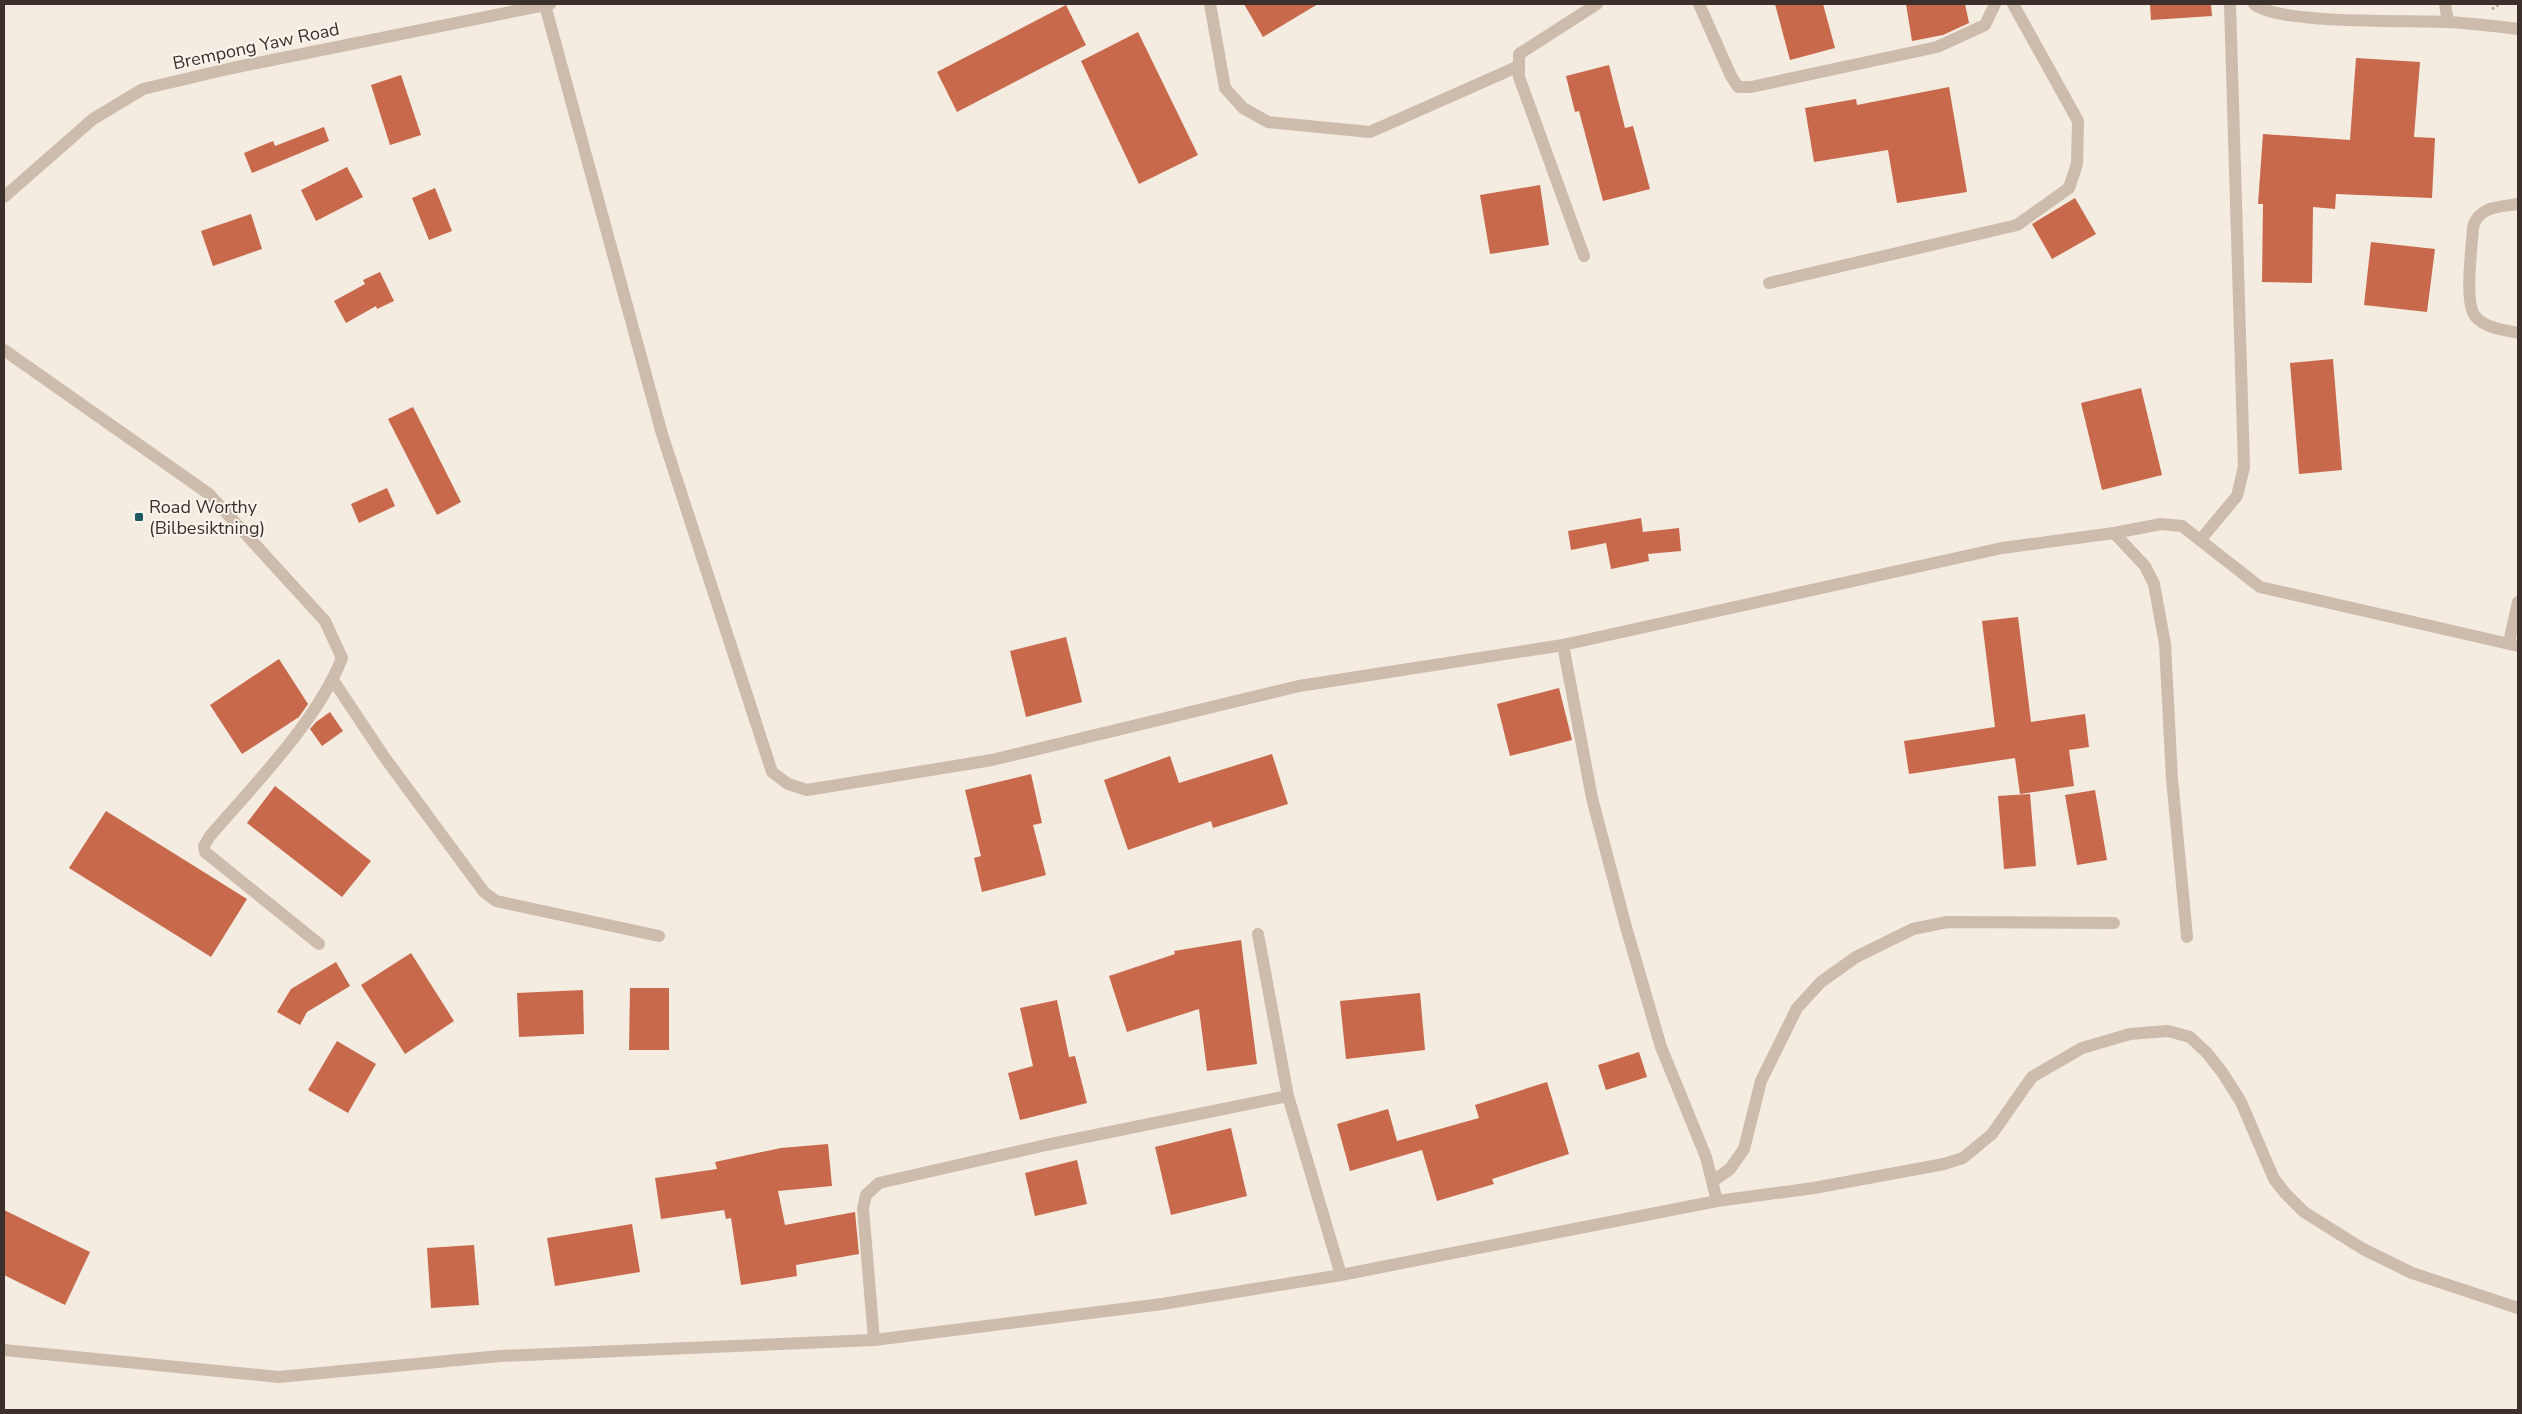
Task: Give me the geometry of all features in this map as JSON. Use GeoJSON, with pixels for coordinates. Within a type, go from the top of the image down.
{"type":"FeatureCollection","features":[{"type":"Feature","properties":{"kind":"street"},"geometry":{"type":"LineString","coordinates":[[547,4],[662,434],[772,772],[788,784],[807,790],[992,760],[1299,686],[1563,645],[2002,548],[2114,533],[2161,524],[2182,526],[2260,587],[2514,644],[2518,602]]}},
{"type":"Feature","properties":{"kind":"street","name":"Brempong Yaw Road"},"geometry":{"type":"LineString","coordinates":[[4,197],[93,119],[143,89],[232,68],[547,4]]}},
{"type":"Feature","properties":{"kind":"street"},"geometry":{"type":"LineString","coordinates":[[1210,4],[1225,88],[1243,108],[1268,122],[1370,132],[1520,66]]}},
{"type":"Feature","properties":{"kind":"street"},"geometry":{"type":"LineString","coordinates":[[1584,256],[1519,77],[1519,54],[1597,4]]}},
{"type":"Feature","properties":{"kind":"street"},"geometry":{"type":"LineString","coordinates":[[1699,4],[1731,76],[1738,86],[1751,87],[1937,47],[1985,25],[1995,4]]}},
{"type":"Feature","properties":{"kind":"street"},"geometry":{"type":"LineString","coordinates":[[1769,283],[2018,225],[2069,188],[2077,164],[2078,121],[2013,4]]}},
{"type":"Feature","properties":{"kind":"street"},"geometry":{"type":"LineString","coordinates":[[2201,539],[2237,496],[2244,467],[2230,4]]}},
{"type":"Feature","properties":{"kind":"street"},"geometry":{"type":"LineString","coordinates":[[2254,4],[2259,8],[2295,17],[2448,22],[2518,29]]}},
{"type":"Feature","properties":{"kind":"street"},"geometry":{"type":"LineString","coordinates":[[2445,4],[2448,22]]}},
{"type":"Feature","properties":{"kind":"street"},"geometry":{"type":"LineString","coordinates":[[2518,204],[2485,210],[2476,218],[2473,227],[2469,305],[2475,317],[2485,324],[2518,333]]}},
{"type":"Feature","properties":{"kind":"street"},"geometry":{"type":"LineString","coordinates":[[4,350],[209,494],[326,621],[342,658],[333,680],[283,751],[210,836],[204,846],[206,852],[319,944]]}},
{"type":"Feature","properties":{"kind":"street"},"geometry":{"type":"LineString","coordinates":[[2114,533],[2145,566],[2154,584],[2164,644],[2172,779],[2187,937]]}},
{"type":"Feature","properties":{"kind":"street"},"geometry":{"type":"LineString","coordinates":[[1563,645],[1592,798],[1626,927],[1661,1046],[1706,1158],[1713,1181],[1716,1202]]}},
{"type":"Feature","properties":{"kind":"street"},"geometry":{"type":"LineString","coordinates":[[333,680],[385,758],[484,892],[496,901],[659,936]]}},
{"type":"Feature","properties":{"kind":"street"},"geometry":{"type":"LineString","coordinates":[[1713,1181],[1730,1169],[1744,1149],[1761,1080],[1797,1008],[1821,982],[1856,957],[1913,928],[1947,922],[2114,924]]}},
{"type":"Feature","properties":{"kind":"street"},"geometry":{"type":"LineString","coordinates":[[1258,934],[1288,1096],[1341,1275]]}},
{"type":"Feature","properties":{"kind":"street"},"geometry":{"type":"LineString","coordinates":[[4,1350],[279,1377],[500,1356],[874,1340],[1162,1304],[1341,1275],[1716,1202],[1824,1186],[1944,1164],[1963,1158],[1992,1134],[2032,1076],[2082,1048],[2130,1034],[2168,1031],[2190,1036],[2208,1053],[2241,1102],[2274,1179],[2304,1212],[2363,1249],[2412,1273],[2518,1308]]}},
{"type":"Feature","properties":{"kind":"street"},"geometry":{"type":"LineString","coordinates":[[874,1340],[863,1208],[866,1195],[879,1183],[1046,1144],[1288,1096]]}},
{"type":"Feature","properties":{"kind":"building"},"geometry":{"type":"Polygon","coordinates":[[[1244,4],[1318,4],[1263,37],[1244,4]]]}},
{"type":"Feature","properties":{"kind":"building"},"geometry":{"type":"Polygon","coordinates":[[[1775,4],[1823,4],[1835,48],[1790,60],[1775,4]]]}},
{"type":"Feature","properties":{"kind":"building"},"geometry":{"type":"Polygon","coordinates":[[[1906,4],[1965,4],[1969,23],[1943,35],[1912,41],[1906,4]]]}},
{"type":"Feature","properties":{"kind":"building"},"geometry":{"type":"Polygon","coordinates":[[[2150,4],[2211,4],[2212,16],[2151,20],[2150,4]]]}},
{"type":"Feature","properties":{"kind":"building"},"geometry":{"type":"Polygon","coordinates":[[[1066,5],[1086,45],[957,112],[937,72],[1066,5]]]}},
{"type":"Feature","properties":{"kind":"building"},"geometry":{"type":"Polygon","coordinates":[[[1138,32],[1198,155],[1139,184],[1081,61],[1138,32]]]}},
{"type":"Feature","properties":{"kind":"building"},"geometry":{"type":"Polygon","coordinates":[[[2356,58],[2420,62],[2414,137],[2435,138],[2432,198],[2336,194],[2335,209],[2313,207],[2312,283],[2262,282],[2263,204],[2258,204],[2263,134],[2350,140],[2356,58]]]}},
{"type":"Feature","properties":{"kind":"building"},"geometry":{"type":"Polygon","coordinates":[[[1609,65],[1625,128],[1633,126],[1650,189],[1603,201],[1579,111],[1575,112],[1566,76],[1609,65]]]}},
{"type":"Feature","properties":{"kind":"building"},"geometry":{"type":"Polygon","coordinates":[[[401,75],[421,135],[390,145],[371,85],[401,75]]]}},
{"type":"Feature","properties":{"kind":"building"},"geometry":{"type":"Polygon","coordinates":[[[1949,87],[1967,192],[1897,203],[1888,150],[1814,162],[1805,108],[1856,99],[1857,105],[1949,87]]]}},
{"type":"Feature","properties":{"kind":"building"},"geometry":{"type":"Polygon","coordinates":[[[324,127],[329,141],[252,173],[244,153],[273,141],[275,146],[324,127]]]}},
{"type":"Feature","properties":{"kind":"building"},"geometry":{"type":"Polygon","coordinates":[[[347,167],[363,197],[316,221],[301,190],[347,167]]]}},
{"type":"Feature","properties":{"kind":"building"},"geometry":{"type":"Polygon","coordinates":[[[1540,185],[1549,245],[1490,254],[1480,195],[1540,185]]]}},
{"type":"Feature","properties":{"kind":"building"},"geometry":{"type":"Polygon","coordinates":[[[435,188],[452,231],[429,240],[412,198],[435,188]]]}},
{"type":"Feature","properties":{"kind":"building"},"geometry":{"type":"Polygon","coordinates":[[[2075,198],[2096,234],[2052,259],[2032,224],[2075,198]]]}},
{"type":"Feature","properties":{"kind":"building"},"geometry":{"type":"Polygon","coordinates":[[[251,214],[262,249],[213,266],[201,231],[251,214]]]}},
{"type":"Feature","properties":{"kind":"building"},"geometry":{"type":"Polygon","coordinates":[[[2371,242],[2435,249],[2427,312],[2364,305],[2371,242]]]}},
{"type":"Feature","properties":{"kind":"building"},"geometry":{"type":"Polygon","coordinates":[[[380,272],[394,301],[377,309],[376,306],[346,323],[334,301],[365,284],[363,280],[380,272]]]}},
{"type":"Feature","properties":{"kind":"building"},"geometry":{"type":"Polygon","coordinates":[[[2333,359],[2342,470],[2299,474],[2290,363],[2333,359]]]}},
{"type":"Feature","properties":{"kind":"building"},"geometry":{"type":"Polygon","coordinates":[[[2141,388],[2162,475],[2102,490],[2081,403],[2141,388]]]}},
{"type":"Feature","properties":{"kind":"building"},"geometry":{"type":"Polygon","coordinates":[[[413,407],[461,502],[437,515],[388,419],[413,407]]]}},
{"type":"Feature","properties":{"kind":"building"},"geometry":{"type":"Polygon","coordinates":[[[387,488],[395,506],[359,523],[351,504],[387,488]]]}},
{"type":"Feature","properties":{"kind":"building"},"geometry":{"type":"Polygon","coordinates":[[[1641,518],[1643,532],[1679,528],[1681,551],[1648,554],[1649,561],[1611,569],[1606,543],[1571,550],[1568,531],[1641,518]]]}},
{"type":"Feature","properties":{"kind":"building"},"geometry":{"type":"Polygon","coordinates":[[[2018,617],[2031,722],[2085,714],[2089,747],[2069,750],[2074,786],[2020,794],[2015,758],[1909,774],[1904,741],[1995,727],[1982,621],[2018,617]]]}},
{"type":"Feature","properties":{"kind":"building"},"geometry":{"type":"Polygon","coordinates":[[[1066,637],[1082,702],[1026,717],[1010,651],[1066,637]]]}},
{"type":"Feature","properties":{"kind":"building"},"geometry":{"type":"Polygon","coordinates":[[[279,659],[308,704],[299,717],[242,754],[210,705],[279,659]]]}},
{"type":"Feature","properties":{"kind":"building"},"geometry":{"type":"Polygon","coordinates":[[[1559,688],[1572,740],[1510,756],[1497,704],[1559,688]]]}},
{"type":"Feature","properties":{"kind":"building"},"geometry":{"type":"Polygon","coordinates":[[[330,712],[343,731],[322,746],[310,729],[330,712]]]}},
{"type":"Feature","properties":{"kind":"building"},"geometry":{"type":"Polygon","coordinates":[[[1272,754],[1288,804],[1213,828],[1211,821],[1128,850],[1104,780],[1170,756],[1179,783],[1272,754]]]}},
{"type":"Feature","properties":{"kind":"building"},"geometry":{"type":"Polygon","coordinates":[[[1031,774],[1042,823],[1033,825],[1046,875],[982,892],[974,858],[981,856],[965,790],[1031,774]]]}},
{"type":"Feature","properties":{"kind":"building"},"geometry":{"type":"Polygon","coordinates":[[[275,786],[371,861],[342,897],[247,823],[275,786]]]}},
{"type":"Feature","properties":{"kind":"building"},"geometry":{"type":"Polygon","coordinates":[[[2095,790],[2107,860],[2077,865],[2065,795],[2095,790]]]}},
{"type":"Feature","properties":{"kind":"building"},"geometry":{"type":"Polygon","coordinates":[[[2030,794],[2036,866],[2004,869],[1998,796],[2030,794]]]}},
{"type":"Feature","properties":{"kind":"building"},"geometry":{"type":"Polygon","coordinates":[[[106,811],[247,899],[211,957],[69,868],[106,811]]]}},
{"type":"Feature","properties":{"kind":"building"},"geometry":{"type":"Polygon","coordinates":[[[1241,940],[1257,1064],[1207,1071],[1199,1009],[1127,1032],[1109,976],[1175,954],[1174,951],[1241,940]]]}},
{"type":"Feature","properties":{"kind":"building"},"geometry":{"type":"Polygon","coordinates":[[[411,953],[454,1021],[405,1054],[361,985],[411,953]]]}},
{"type":"Feature","properties":{"kind":"building"},"geometry":{"type":"Polygon","coordinates":[[[336,962],[350,986],[307,1012],[300,1025],[277,1012],[291,989],[336,962]]]}},
{"type":"Feature","properties":{"kind":"building"},"geometry":{"type":"Polygon","coordinates":[[[630,988],[669,988],[669,1050],[629,1050],[630,988]]]}},
{"type":"Feature","properties":{"kind":"building"},"geometry":{"type":"Polygon","coordinates":[[[583,990],[584,1034],[519,1037],[517,993],[583,990]]]}},
{"type":"Feature","properties":{"kind":"building"},"geometry":{"type":"Polygon","coordinates":[[[1420,993],[1425,1050],[1346,1059],[1340,1001],[1420,993]]]}},
{"type":"Feature","properties":{"kind":"building"},"geometry":{"type":"Polygon","coordinates":[[[1057,1000],[1069,1057],[1075,1056],[1087,1103],[1020,1120],[1008,1073],[1033,1066],[1020,1008],[1057,1000]]]}},
{"type":"Feature","properties":{"kind":"building"},"geometry":{"type":"Polygon","coordinates":[[[337,1041],[376,1064],[348,1113],[308,1090],[337,1041]]]}},
{"type":"Feature","properties":{"kind":"building"},"geometry":{"type":"Polygon","coordinates":[[[1639,1052],[1647,1077],[1606,1090],[1598,1065],[1639,1052]]]}},
{"type":"Feature","properties":{"kind":"building"},"geometry":{"type":"Polygon","coordinates":[[[1547,1082],[1569,1154],[1492,1179],[1494,1184],[1437,1201],[1422,1150],[1350,1171],[1337,1124],[1388,1109],[1397,1141],[1479,1118],[1475,1105],[1547,1082]]]}},
{"type":"Feature","properties":{"kind":"building"},"geometry":{"type":"Polygon","coordinates":[[[1231,1128],[1247,1196],[1171,1215],[1155,1147],[1231,1128]]]}},
{"type":"Feature","properties":{"kind":"building"},"geometry":{"type":"Polygon","coordinates":[[[828,1144],[832,1186],[778,1191],[785,1225],[855,1212],[859,1254],[796,1265],[797,1276],[741,1285],[731,1218],[726,1219],[724,1210],[661,1219],[655,1178],[717,1169],[715,1162],[781,1148],[828,1144]]]}},
{"type":"Feature","properties":{"kind":"building"},"geometry":{"type":"Polygon","coordinates":[[[1077,1160],[1087,1204],[1035,1216],[1025,1173],[1077,1160]]]}},
{"type":"Feature","properties":{"kind":"building"},"geometry":{"type":"Polygon","coordinates":[[[4,1210],[90,1252],[65,1305],[4,1275],[4,1210]]]}},
{"type":"Feature","properties":{"kind":"building"},"geometry":{"type":"Polygon","coordinates":[[[632,1224],[640,1272],[555,1286],[547,1238],[632,1224]]]}},
{"type":"Feature","properties":{"kind":"building"},"geometry":{"type":"Polygon","coordinates":[[[474,1245],[479,1305],[431,1308],[427,1248],[474,1245]]]}},
{"type":"Feature","properties":{"kind":"place","name":"Road Worthy (Bilbesiktning)"},"geometry":{"type":"Point","coordinates":[139,517]}}]}
